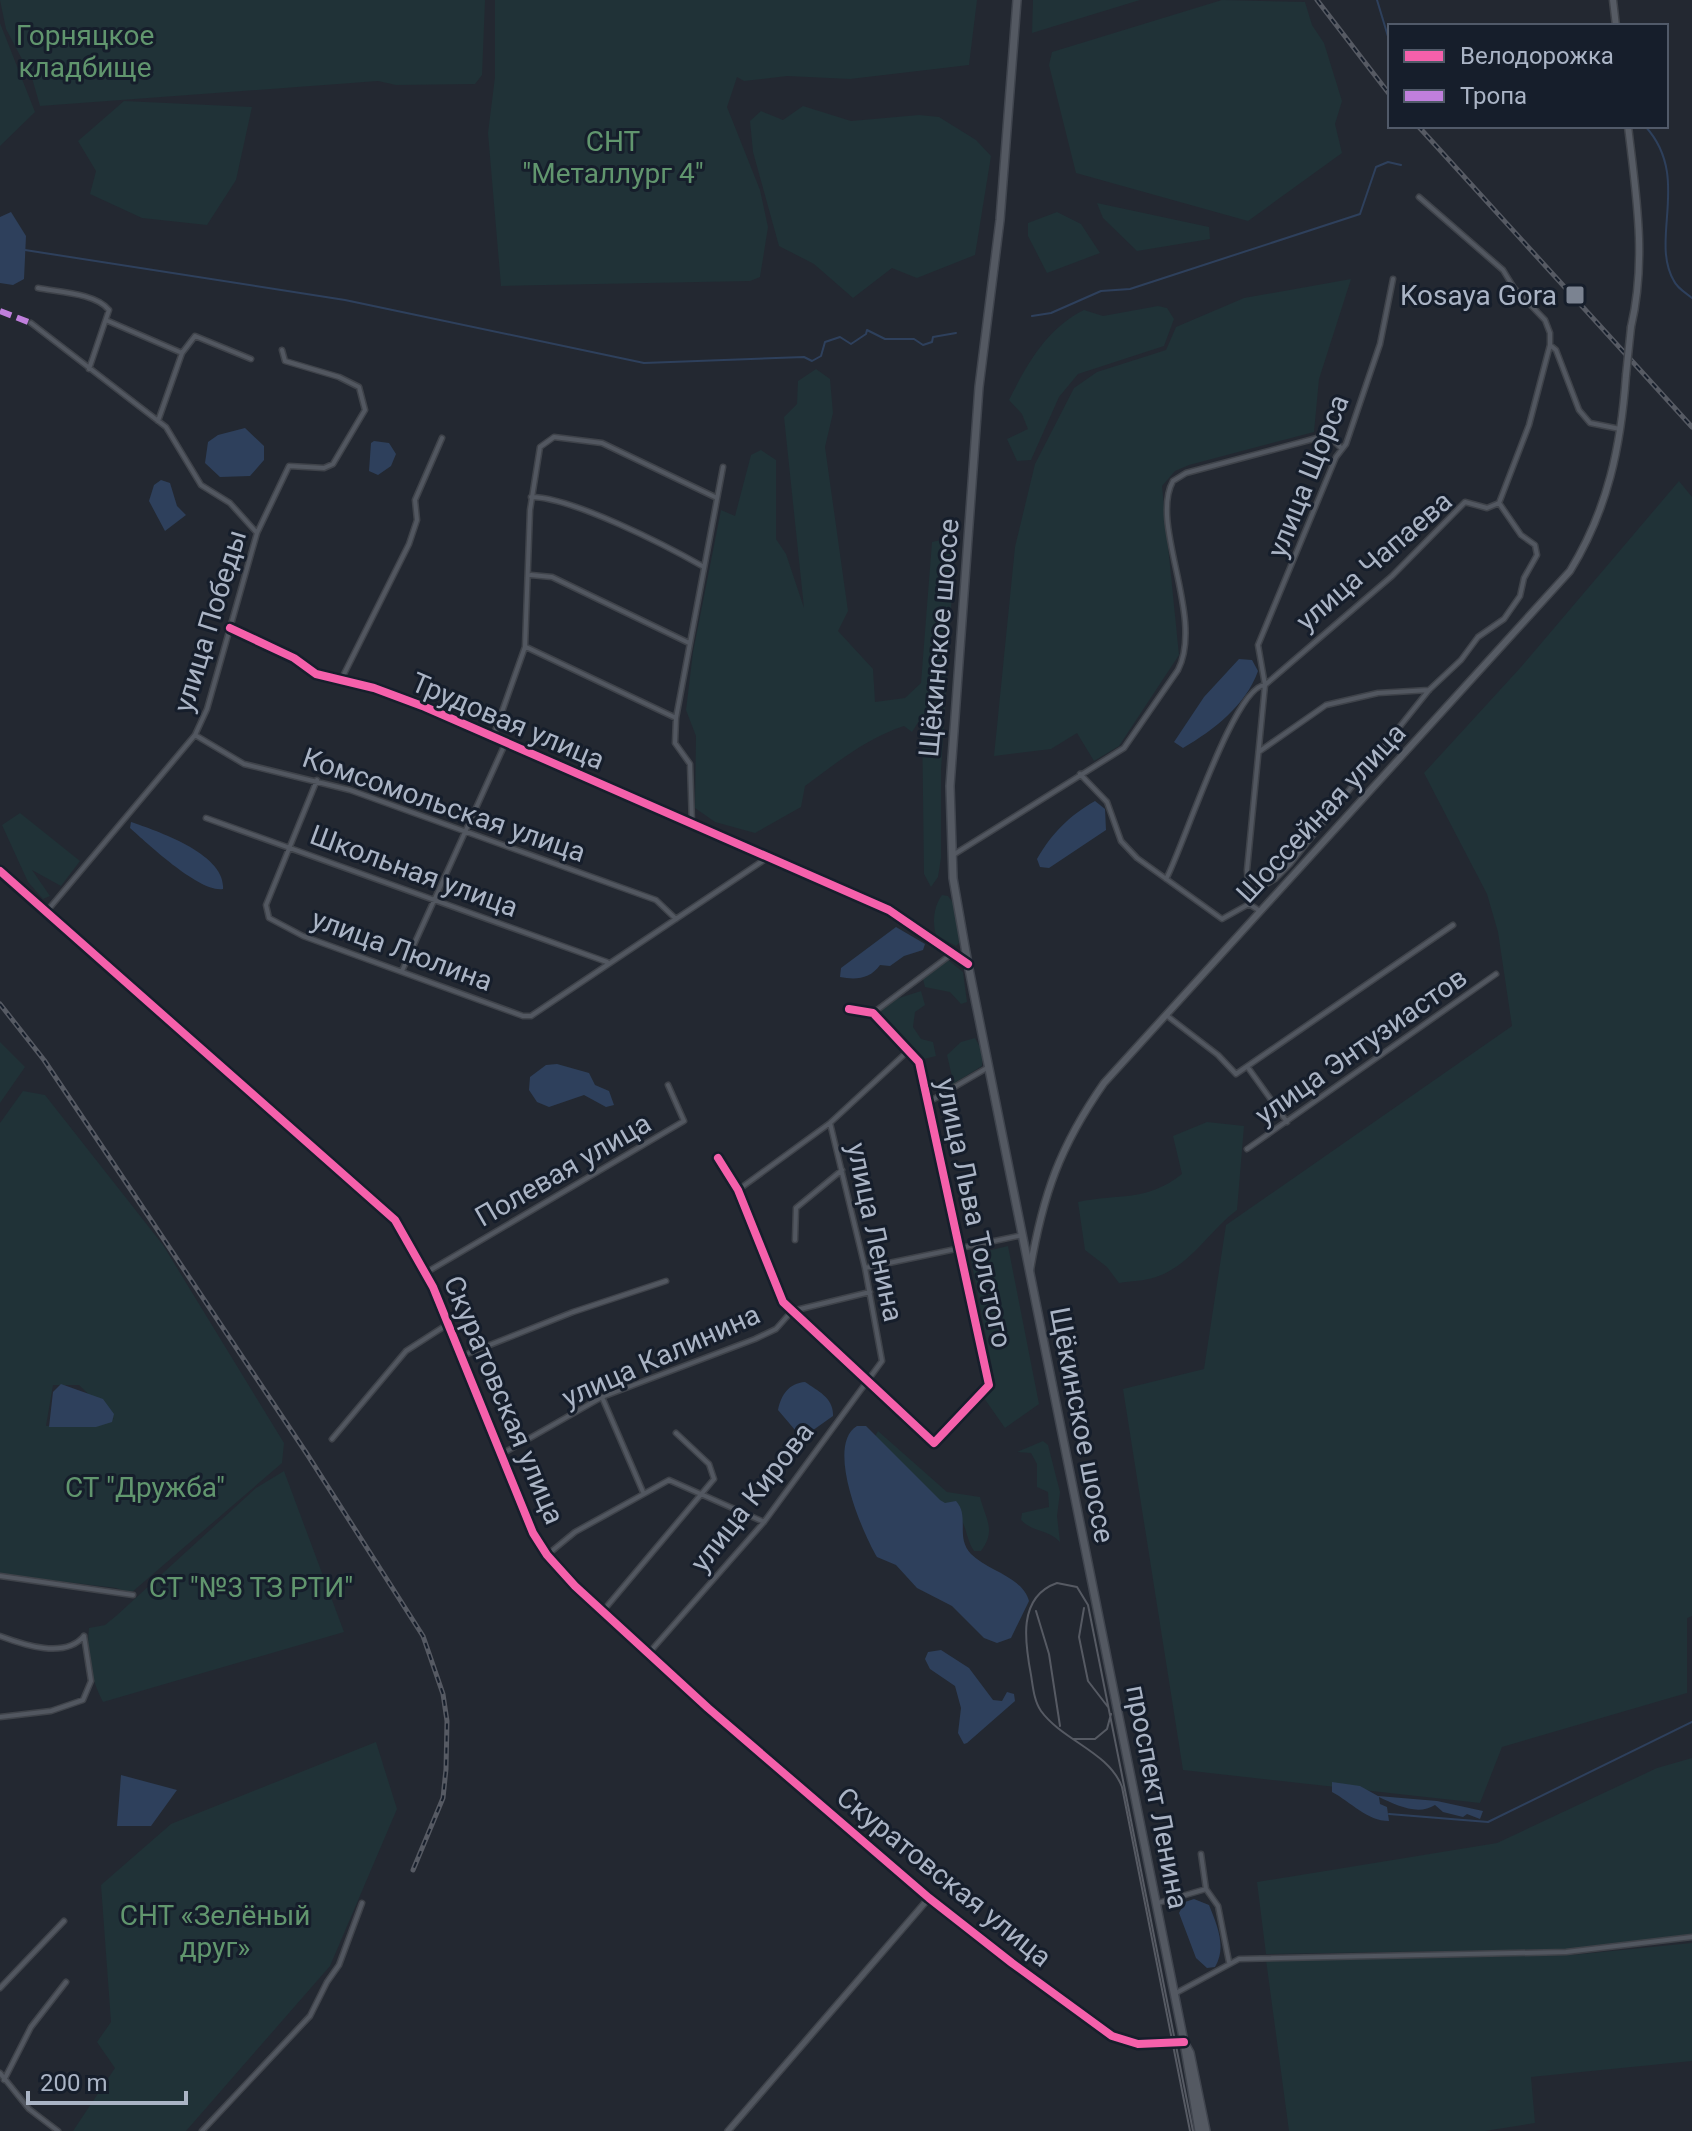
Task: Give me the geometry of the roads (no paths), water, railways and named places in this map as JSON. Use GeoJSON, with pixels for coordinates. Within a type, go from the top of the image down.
{"type":"FeatureCollection","features":[{"type":"Feature","properties":{"kind":"main road","name":"Щёкинское шоссе"},"geometry":{"type":"LineString","coordinates":[[1017,0],[1000,220],[979,387],[950,786],[951,856],[968,964],[1087,1561]]}},
{"type":"Feature","properties":{"kind":"main road"},"geometry":{"type":"LineString","coordinates":[[1613,0],[1616,24]]}},
{"type":"Feature","properties":{"kind":"main road","name":"Шоссейная улица"},"geometry":{"type":"LineString","coordinates":[[1030,1273],[1044,1194],[1063,1147],[1104,1083],[1570,571],[1600,515],[1622,429],[1631,327],[1640,280],[1640,230],[1628,128]]}},
{"type":"Feature","properties":{"kind":"main road","name":"проспект Ленина"},"geometry":{"type":"LineString","coordinates":[[1087,1561],[1184,2042],[1199,2131]]}},
{"type":"Feature","properties":{"kind":"main road","name":"проспект Ленина"},"geometry":{"type":"LineString","coordinates":[[1184,2042],[1190,2053],[1206,2131]]}},
{"type":"Feature","properties":{"kind":"street"},"geometry":{"type":"LineString","coordinates":[[1419,197],[1503,270],[1514,288],[1545,320],[1550,345],[1556,350],[1579,410],[1590,423],[1622,429]]}},
{"type":"Feature","properties":{"kind":"street","name":"улица Щорса"},"geometry":{"type":"LineString","coordinates":[[1265,685],[1258,645],[1342,449],[1380,344],[1393,279]]}},
{"type":"Feature","properties":{"kind":"street"},"geometry":{"type":"LineString","coordinates":[[38,288],[105,304],[109,310],[108,321],[89,369]]}},
{"type":"Feature","properties":{"kind":"street"},"geometry":{"type":"LineString","coordinates":[[108,321],[182,353]]}},
{"type":"Feature","properties":{"kind":"street"},"geometry":{"type":"LineString","coordinates":[[31,323],[166,427],[201,485],[230,503],[257,533]]}},
{"type":"Feature","properties":{"kind":"street"},"geometry":{"type":"LineString","coordinates":[[158,421],[182,353],[195,336],[251,359]]}},
{"type":"Feature","properties":{"kind":"street","name":"улица Чапаева"},"geometry":{"type":"LineString","coordinates":[[1166,879],[1177,859],[1223,735],[1254,689],[1265,685],[1392,576],[1465,502],[1487,508],[1499,503],[1529,425],[1550,345]]}},
{"type":"Feature","properties":{"kind":"street","name":"улица Победы"},"geometry":{"type":"LineString","coordinates":[[47,911],[195,735],[207,709],[257,533],[289,466],[324,468],[333,464],[365,410],[364,394],[359,387],[339,377],[285,361],[282,350]]}},
{"type":"Feature","properties":{"kind":"street"},"geometry":{"type":"LineString","coordinates":[[493,737],[525,647],[531,497],[536,457],[546,440],[563,437],[602,443],[717,498]]}},
{"type":"Feature","properties":{"kind":"street"},"geometry":{"type":"LineString","coordinates":[[340,680],[409,544],[417,520],[415,500],[442,438]]}},
{"type":"Feature","properties":{"kind":"street"},"geometry":{"type":"LineString","coordinates":[[951,856],[1124,748],[1184,658],[1184,606],[1169,510],[1169,488],[1173,481],[1186,473],[1317,438],[1334,441],[1342,449]]}},
{"type":"Feature","properties":{"kind":"street"},"geometry":{"type":"LineString","coordinates":[[692,824],[690,764],[675,743],[676,718],[723,467]]}},
{"type":"Feature","properties":{"kind":"street"},"geometry":{"type":"LineString","coordinates":[[531,497],[546,497],[588,513],[704,567]]}},
{"type":"Feature","properties":{"kind":"street"},"geometry":{"type":"LineString","coordinates":[[1249,894],[1275,879],[1308,844],[1429,690],[1461,660],[1478,637],[1504,619],[1520,596],[1524,578],[1535,562],[1535,545],[1521,535],[1499,503]]}},
{"type":"Feature","properties":{"kind":"street"},"geometry":{"type":"LineString","coordinates":[[530,575],[552,577],[689,643]]}},
{"type":"Feature","properties":{"kind":"street","name":"Трудовая улица"},"geometry":{"type":"LineString","coordinates":[[230,628],[294,658],[316,674],[400,697],[889,910],[968,964]]}},
{"type":"Feature","properties":{"kind":"street"},"geometry":{"type":"LineString","coordinates":[[525,647],[676,718]]}},
{"type":"Feature","properties":{"kind":"street"},"geometry":{"type":"LineString","coordinates":[[1249,904],[1247,870],[1265,685]]}},
{"type":"Feature","properties":{"kind":"street"},"geometry":{"type":"LineString","coordinates":[[1259,752],[1326,705],[1378,693],[1429,690]]}},
{"type":"Feature","properties":{"kind":"street","name":"Комсомольская улица"},"geometry":{"type":"LineString","coordinates":[[195,735],[244,764],[317,780],[656,900],[676,919]]}},
{"type":"Feature","properties":{"kind":"street"},"geometry":{"type":"LineString","coordinates":[[402,971],[505,743]]}},
{"type":"Feature","properties":{"kind":"street"},"geometry":{"type":"LineString","coordinates":[[1080,774],[1107,802],[1121,841],[1166,879],[1222,919],[1249,904]]}},
{"type":"Feature","properties":{"kind":"street"},"geometry":{"type":"LineString","coordinates":[[291,848],[317,780]]}},
{"type":"Feature","properties":{"kind":"street","name":"Школьная улица"},"geometry":{"type":"LineString","coordinates":[[206,818],[608,962]]}},
{"type":"Feature","properties":{"kind":"street","name":"улица Люлина"},"geometry":{"type":"LineString","coordinates":[[291,848],[266,905],[269,918],[303,936],[523,1016],[535,1014],[608,962]]}},
{"type":"Feature","properties":{"kind":"street"},"geometry":{"type":"LineString","coordinates":[[608,962],[770,856]]}},
{"type":"Feature","properties":{"kind":"street","name":"Скуратовская улица"},"geometry":{"type":"LineString","coordinates":[[0,871],[395,1220],[427,1272],[533,1533],[547,1555],[602,1612],[929,1898],[1050,1993],[1112,2036],[1138,2044],[1184,2042]]}},
{"type":"Feature","properties":{"kind":"street"},"geometry":{"type":"LineString","coordinates":[[1249,904],[1261,911]]}},
{"type":"Feature","properties":{"kind":"street"},"geometry":{"type":"LineString","coordinates":[[1166,1015],[1218,1055],[1236,1074],[1249,1069],[1453,925]]}},
{"type":"Feature","properties":{"kind":"street"},"geometry":{"type":"LineString","coordinates":[[849,1009],[873,1013],[953,953]]}},
{"type":"Feature","properties":{"kind":"street","name":"улица Энтузиастов"},"geometry":{"type":"LineString","coordinates":[[1247,1149],[1496,974]]}},
{"type":"Feature","properties":{"kind":"street","name":"улица Льва Толстого"},"geometry":{"type":"LineString","coordinates":[[867,1382],[934,1443],[989,1385],[919,1062],[873,1013]]}},
{"type":"Feature","properties":{"kind":"street","name":"улица Ленина"},"geometry":{"type":"LineString","coordinates":[[882,1361],[865,1268],[830,1123],[860,1091],[908,1051]]}},
{"type":"Feature","properties":{"kind":"street"},"geometry":{"type":"LineString","coordinates":[[927,1103],[989,1066]]}},
{"type":"Feature","properties":{"kind":"street"},"geometry":{"type":"LineString","coordinates":[[1249,1069],[1288,1122]]}},
{"type":"Feature","properties":{"kind":"street","name":"Полевая улица"},"geometry":{"type":"LineString","coordinates":[[427,1272],[684,1121],[668,1085]]}},
{"type":"Feature","properties":{"kind":"street"},"geometry":{"type":"LineString","coordinates":[[738,1190],[830,1123]]}},
{"type":"Feature","properties":{"kind":"street"},"geometry":{"type":"LineString","coordinates":[[718,1158],[738,1190],[783,1302],[867,1382]]}},
{"type":"Feature","properties":{"kind":"street"},"geometry":{"type":"LineString","coordinates":[[795,1240],[796,1208],[842,1170]]}},
{"type":"Feature","properties":{"kind":"street"},"geometry":{"type":"LineString","coordinates":[[865,1268],[1023,1235]]}},
{"type":"Feature","properties":{"kind":"street"},"geometry":{"type":"LineString","coordinates":[[462,1356],[573,1312],[666,1281]]}},
{"type":"Feature","properties":{"kind":"street"},"geometry":{"type":"LineString","coordinates":[[792,1311],[870,1292]]}},
{"type":"Feature","properties":{"kind":"street","name":"улица Калинина"},"geometry":{"type":"LineString","coordinates":[[500,1455],[602,1397],[776,1329],[792,1311]]}},
{"type":"Feature","properties":{"kind":"street"},"geometry":{"type":"LineString","coordinates":[[332,1439],[406,1351],[448,1324]]}},
{"type":"Feature","properties":{"kind":"street","name":"улица Кирова"},"geometry":{"type":"LineString","coordinates":[[648,1654],[764,1522],[882,1361]]}},
{"type":"Feature","properties":{"kind":"street"},"geometry":{"type":"LineString","coordinates":[[602,1397],[643,1492]]}},
{"type":"Feature","properties":{"kind":"street"},"geometry":{"type":"LineString","coordinates":[[602,1612],[714,1479],[709,1464],[676,1433]]}},
{"type":"Feature","properties":{"kind":"street"},"geometry":{"type":"LineString","coordinates":[[547,1555],[575,1532],[669,1480],[764,1522]]}},
{"type":"Feature","properties":{"kind":"street"},"geometry":{"type":"LineString","coordinates":[[0,1576],[133,1595]]}},
{"type":"Feature","properties":{"kind":"street"},"geometry":{"type":"LineString","coordinates":[[0,1636],[44,1648],[75,1645],[84,1636],[91,1681],[83,1700],[51,1711],[0,1717]]}},
{"type":"Feature","properties":{"kind":"street"},"geometry":{"type":"LineString","coordinates":[[1201,1854],[1206,1889],[1218,1906],[1229,1962]]}},
{"type":"Feature","properties":{"kind":"street"},"geometry":{"type":"LineString","coordinates":[[1155,1903],[1206,1889]]}},
{"type":"Feature","properties":{"kind":"street"},"geometry":{"type":"LineString","coordinates":[[728,2131],[929,1898]]}},
{"type":"Feature","properties":{"kind":"street"},"geometry":{"type":"LineString","coordinates":[[202,2131],[310,2016],[339,1965],[362,1903]]}},
{"type":"Feature","properties":{"kind":"street"},"geometry":{"type":"LineString","coordinates":[[0,1988],[64,1921]]}},
{"type":"Feature","properties":{"kind":"street"},"geometry":{"type":"LineString","coordinates":[[1174,1994],[1192,1988],[1229,1962],[1258,1958],[1566,1952],[1692,1937]]}},
{"type":"Feature","properties":{"kind":"street"},"geometry":{"type":"LineString","coordinates":[[4,2080],[31,2027],[66,1982]]}},
{"type":"Feature","properties":{"kind":"street"},"geometry":{"type":"LineString","coordinates":[[0,2073],[29,2109],[58,2131]]}},
{"type":"Feature","properties":{"kind":"water"},"geometry":{"type":"Polygon","coordinates":[[[11,212],[26,236],[24,279],[13,285],[0,283],[0,217],[11,212]]]}},
{"type":"Feature","properties":{"kind":"water"},"geometry":{"type":"Polygon","coordinates":[[[245,428],[264,446],[264,460],[250,476],[220,477],[205,463],[208,442],[218,435],[245,428]]]}},
{"type":"Feature","properties":{"kind":"water"},"geometry":{"type":"Polygon","coordinates":[[[371,443],[389,443],[396,454],[391,466],[378,475],[369,471],[371,443]]]}},
{"type":"Feature","properties":{"kind":"water"},"geometry":{"type":"Polygon","coordinates":[[[161,480],[170,483],[177,506],[186,515],[165,531],[149,501],[154,485],[161,480]]]}},
{"type":"Feature","properties":{"kind":"water"},"geometry":{"type":"Polygon","coordinates":[[[1239,659],[1252,660],[1258,671],[1246,695],[1228,716],[1195,741],[1183,748],[1174,742],[1204,697],[1239,659]]]}},
{"type":"Feature","properties":{"kind":"water"},"geometry":{"type":"Polygon","coordinates":[[[1095,801],[1105,809],[1106,830],[1049,868],[1040,867],[1037,859],[1055,833],[1095,801]]]}},
{"type":"Feature","properties":{"kind":"water"},"geometry":{"type":"Polygon","coordinates":[[[131,822],[172,838],[202,855],[221,876],[223,889],[213,888],[188,876],[130,828],[131,822]]]}},
{"type":"Feature","properties":{"kind":"water"},"geometry":{"type":"Polygon","coordinates":[[[896,927],[925,944],[923,950],[904,956],[890,966],[880,965],[862,977],[840,977],[841,968],[896,927]]]}},
{"type":"Feature","properties":{"kind":"water"},"geometry":{"type":"Polygon","coordinates":[[[557,1064],[589,1073],[595,1085],[609,1091],[614,1105],[606,1107],[584,1095],[549,1107],[537,1102],[529,1090],[530,1077],[546,1065],[557,1064]]]}},
{"type":"Feature","properties":{"kind":"water"},"geometry":{"type":"Polygon","coordinates":[[[805,1382],[824,1396],[833,1410],[833,1416],[809,1433],[795,1430],[778,1410],[787,1391],[805,1382]]]}},
{"type":"Feature","properties":{"kind":"water"},"geometry":{"type":"Polygon","coordinates":[[[61,1384],[103,1399],[114,1414],[112,1422],[96,1427],[49,1427],[53,1392],[61,1384]]]}},
{"type":"Feature","properties":{"kind":"water"},"geometry":{"type":"Polygon","coordinates":[[[857,1426],[866,1426],[940,1500],[945,1503],[956,1501],[962,1513],[964,1541],[971,1554],[1020,1586],[1029,1601],[1011,1638],[997,1643],[984,1638],[952,1606],[917,1588],[896,1565],[877,1557],[856,1510],[845,1469],[848,1436],[857,1426]]]}},
{"type":"Feature","properties":{"kind":"water"},"geometry":{"type":"Polygon","coordinates":[[[941,1650],[969,1668],[993,1700],[1002,1701],[1007,1692],[1014,1694],[1015,1701],[964,1744],[958,1733],[961,1708],[955,1686],[930,1669],[925,1659],[928,1652],[941,1650]]]}},
{"type":"Feature","properties":{"kind":"water"},"geometry":{"type":"Polygon","coordinates":[[[121,1775],[177,1790],[151,1826],[117,1826],[121,1775]]]}},
{"type":"Feature","properties":{"kind":"water"},"geometry":{"type":"Polygon","coordinates":[[[1332,1782],[1360,1786],[1378,1796],[1437,1801],[1483,1811],[1480,1819],[1467,1814],[1463,1817],[1443,1812],[1435,1805],[1414,1809],[1379,1797],[1380,1804],[1387,1807],[1389,1821],[1381,1820],[1332,1792],[1332,1782]]]}},
{"type":"Feature","properties":{"kind":"water"},"geometry":{"type":"Polygon","coordinates":[[[1194,1899],[1209,1905],[1218,1928],[1220,1952],[1215,1967],[1207,1968],[1196,1958],[1179,1913],[1185,1902],[1194,1899]]]}},
{"type":"Feature","properties":{"kind":"waterway"},"geometry":{"type":"LineString","coordinates":[[1377,0],[1388,36]]}},
{"type":"Feature","properties":{"kind":"waterway"},"geometry":{"type":"LineString","coordinates":[[1646,128],[1659,146],[1666,166],[1668,264],[1675,284],[1692,298]]}},
{"type":"Feature","properties":{"kind":"waterway"},"geometry":{"type":"LineString","coordinates":[[1032,316],[1051,313],[1101,291],[1130,289],[1360,214],[1376,167],[1388,162],[1401,165]]}},
{"type":"Feature","properties":{"kind":"waterway"},"geometry":{"type":"LineString","coordinates":[[25,250],[345,300],[644,363],[804,357],[812,361],[821,356],[825,342],[840,337],[851,344],[867,330],[885,339],[914,339],[923,345],[932,342],[933,337],[956,333]]}},
{"type":"Feature","properties":{"kind":"waterway"},"geometry":{"type":"LineString","coordinates":[[1389,1814],[1488,1822],[1692,1722]]}},
{"type":"Feature","properties":{"kind":"tram line"},"geometry":{"type":"LineString","coordinates":[[1190,2131],[1122,1787],[1107,1765],[1050,1721],[1041,1711],[1034,1694],[1027,1649],[1027,1622],[1035,1599],[1057,1583],[1077,1587],[1088,1605],[1193,2131]]}},
{"type":"Feature","properties":{"kind":"tram line"},"geometry":{"type":"LineString","coordinates":[[1084,1608],[1079,1637],[1088,1681],[1108,1707]]}},
{"type":"Feature","properties":{"kind":"tram line"},"geometry":{"type":"LineString","coordinates":[[1036,1611],[1049,1654],[1060,1726]]}},
{"type":"Feature","properties":{"kind":"tram line"},"geometry":{"type":"LineString","coordinates":[[1073,1739],[1095,1739],[1107,1729],[1111,1714]]}},
{"type":"Feature","properties":{"kind":"railway"},"geometry":{"type":"LineString","coordinates":[[1317,0],[1388,92]]}},
{"type":"Feature","properties":{"kind":"railway"},"geometry":{"type":"LineString","coordinates":[[1420,128],[1692,427]]}},
{"type":"Feature","properties":{"kind":"railway"},"geometry":{"type":"LineString","coordinates":[[0,1004],[44,1060],[107,1154],[307,1454],[423,1636],[443,1694],[447,1721],[446,1769],[443,1798],[413,1870]]}},
{"type":"Feature","properties":{"kind":"place","name":"Kosaya Gora"},"geometry":{"type":"Point","coordinates":[1575,295]}},
{"type":"Feature","properties":{"kind":"park label","name":"Горняцкое кладбище"},"geometry":{"type":"Point","coordinates":[85,51]}},
{"type":"Feature","properties":{"kind":"park label","name":"СНТ \"Металлург 4\""},"geometry":{"type":"Point","coordinates":[613,157]}},
{"type":"Feature","properties":{"kind":"park label","name":"СТ \"Дружба\""},"geometry":{"type":"Point","coordinates":[145,1487]}},
{"type":"Feature","properties":{"kind":"park label","name":"СТ \"№3 ТЗ РТИ\""},"geometry":{"type":"Point","coordinates":[251,1587]}},
{"type":"Feature","properties":{"kind":"park label","name":"СНТ «Зелёный друг»"},"geometry":{"type":"Point","coordinates":[215,1931]}}]}
